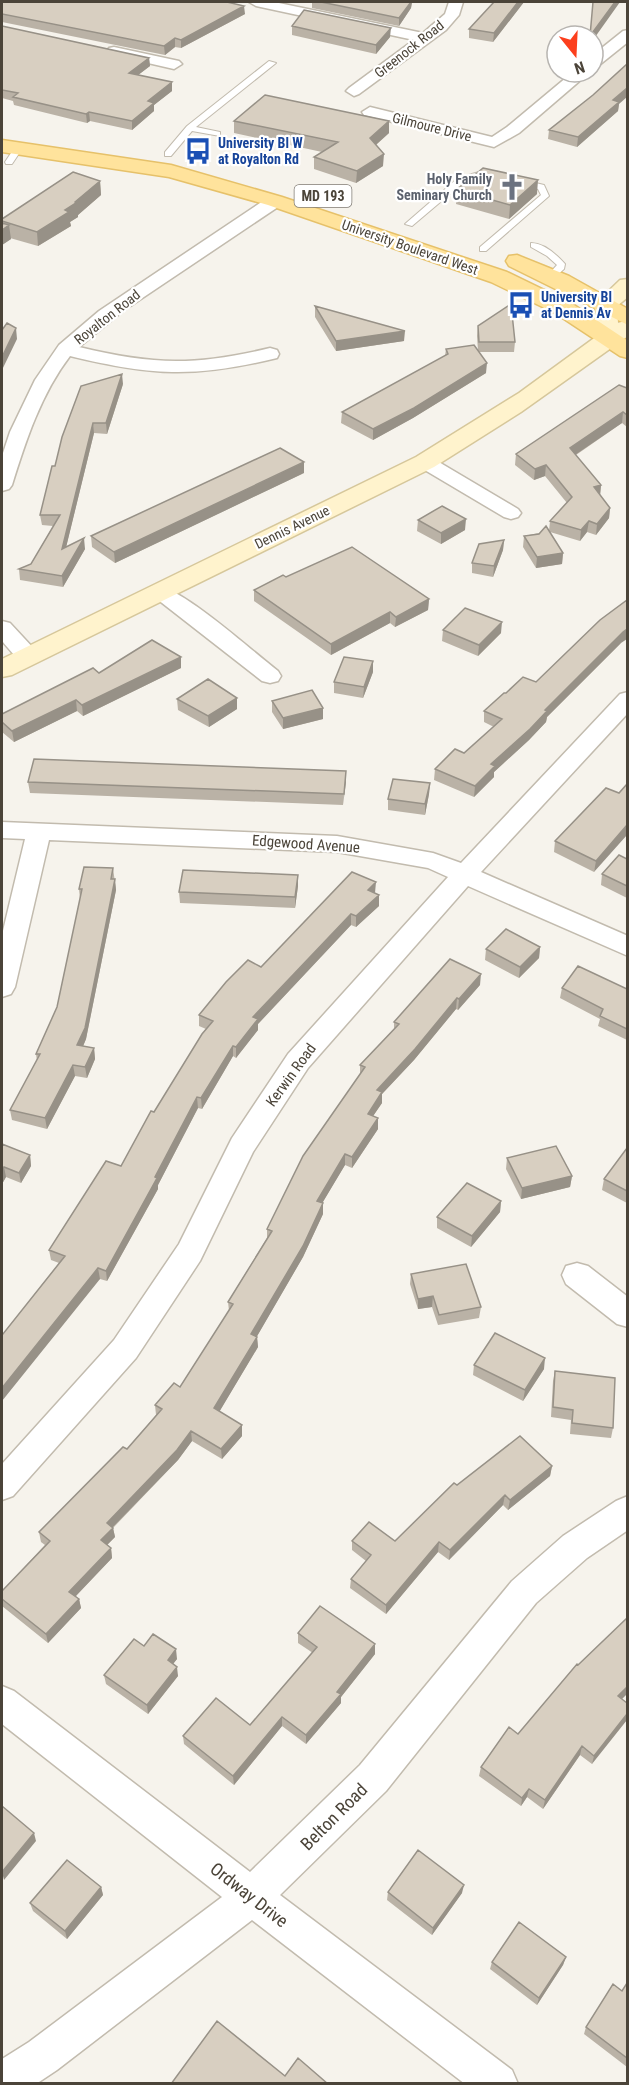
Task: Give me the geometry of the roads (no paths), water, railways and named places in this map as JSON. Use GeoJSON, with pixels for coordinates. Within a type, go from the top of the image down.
{"type":"FeatureCollection","features":[{"type":"Feature","properties":{"kind":"main road"},"geometry":{"type":"LineString","coordinates":[[2,130],[129,147],[239,170]]}},
{"type":"Feature","properties":{"kind":"main road"},"geometry":{"type":"LineString","coordinates":[[10,152],[23,145],[35,143],[101,150],[129,147]]}},
{"type":"Feature","properties":{"kind":"main road","name":"University Boulevard West"},"geometry":{"type":"LineString","coordinates":[[10,152],[105,160],[171,171],[275,201],[499,277],[621,338]]}},
{"type":"Feature","properties":{"kind":"main road","name":"University Boulevard West"},"geometry":{"type":"LineString","coordinates":[[474,246],[510,258],[551,276],[606,304],[627,318]]}},
{"type":"Feature","properties":{"kind":"street"},"geometry":{"type":"LineString","coordinates":[[256,2],[275,3],[426,38]]}},
{"type":"Feature","properties":{"kind":"street","name":"Greenock Road"},"geometry":{"type":"LineString","coordinates":[[354,91],[426,38],[452,15],[456,2]]}},
{"type":"Feature","properties":{"kind":"street"},"geometry":{"type":"LineString","coordinates":[[605,53],[627,34]]}},
{"type":"Feature","properties":{"kind":"street"},"geometry":{"type":"LineString","coordinates":[[104,49],[174,64]]}},
{"type":"Feature","properties":{"kind":"street","name":"Gilmoure Drive"},"geometry":{"type":"LineString","coordinates":[[370,112],[494,142],[513,130],[568,84]]}},
{"type":"Feature","properties":{"kind":"street","name":"Royalton Road"},"geometry":{"type":"LineString","coordinates":[[2,485],[24,419],[46,377],[66,349],[93,325],[133,296],[275,201]]}},
{"type":"Feature","properties":{"kind":"street"},"geometry":{"type":"LineString","coordinates":[[621,338],[606,304],[627,285]]}},
{"type":"Feature","properties":{"kind":"street","name":"Dennis Avenue"},"geometry":{"type":"LineString","coordinates":[[2,669],[425,462],[488,425],[542,387],[621,338]]}},
{"type":"Feature","properties":{"kind":"street"},"geometry":{"type":"LineString","coordinates":[[66,349],[122,362],[167,369],[216,365],[270,354]]}},
{"type":"Feature","properties":{"kind":"street"},"geometry":{"type":"LineString","coordinates":[[425,462],[511,513]]}},
{"type":"Feature","properties":{"kind":"street"},"geometry":{"type":"LineString","coordinates":[[159,592],[180,605],[270,676]]}},
{"type":"Feature","properties":{"kind":"street"},"geometry":{"type":"LineString","coordinates":[[2,628],[28,656]]}},
{"type":"Feature","properties":{"kind":"street","name":"Kerwin Road"},"geometry":{"type":"LineString","coordinates":[[2,1486],[125,1349],[190,1252],[242,1146],[298,1060],[465,874],[623,708]]}},
{"type":"Feature","properties":{"kind":"street","name":"Edgewood Avenue"},"geometry":{"type":"LineString","coordinates":[[2,830],[337,843],[433,861],[627,947]]}},
{"type":"Feature","properties":{"kind":"street"},"geometry":{"type":"LineString","coordinates":[[2,987],[39,831]]}},
{"type":"Feature","properties":{"kind":"street"},"geometry":{"type":"LineString","coordinates":[[577,1275],[627,1315]]}},
{"type":"Feature","properties":{"kind":"street","name":"Belton Road"},"geometry":{"type":"LineString","coordinates":[[2,2082],[43,2056],[252,1898],[374,1778],[524,1592],[575,1547],[627,1511]]}},
{"type":"Feature","properties":{"kind":"street","name":"Ordway Drive"},"geometry":{"type":"LineString","coordinates":[[2,1703],[252,1898],[498,2084]]}},
{"type":"Feature","properties":{"kind":"lane"},"geometry":{"type":"LineString","coordinates":[[168,154],[190,129],[272,63]]}},
{"type":"Feature","properties":{"kind":"lane"},"geometry":{"type":"LineString","coordinates":[[190,129],[217,134]]}},
{"type":"Feature","properties":{"kind":"lane"},"geometry":{"type":"LineString","coordinates":[[409,224],[461,180],[479,174],[493,173],[504,176]]}},
{"type":"Feature","properties":{"kind":"lane"},"geometry":{"type":"LineString","coordinates":[[474,246],[545,196],[542,187],[514,179]]}},
{"type":"Feature","properties":{"kind":"lane"},"geometry":{"type":"LineString","coordinates":[[534,245],[550,254],[561,264],[558,271],[551,276]]}},
{"type":"Feature","properties":{"kind":"place","name":"University Bl W at Royalton Rd"},"geometry":{"type":"Point","coordinates":[198,151]}},
{"type":"Feature","properties":{"kind":"place","name":"Holy Family Seminary Church"},"geometry":{"type":"Point","coordinates":[512,187]}},
{"type":"Feature","properties":{"kind":"place","name":"University Bl at Dennis Av"},"geometry":{"type":"Point","coordinates":[521,305]}}]}
